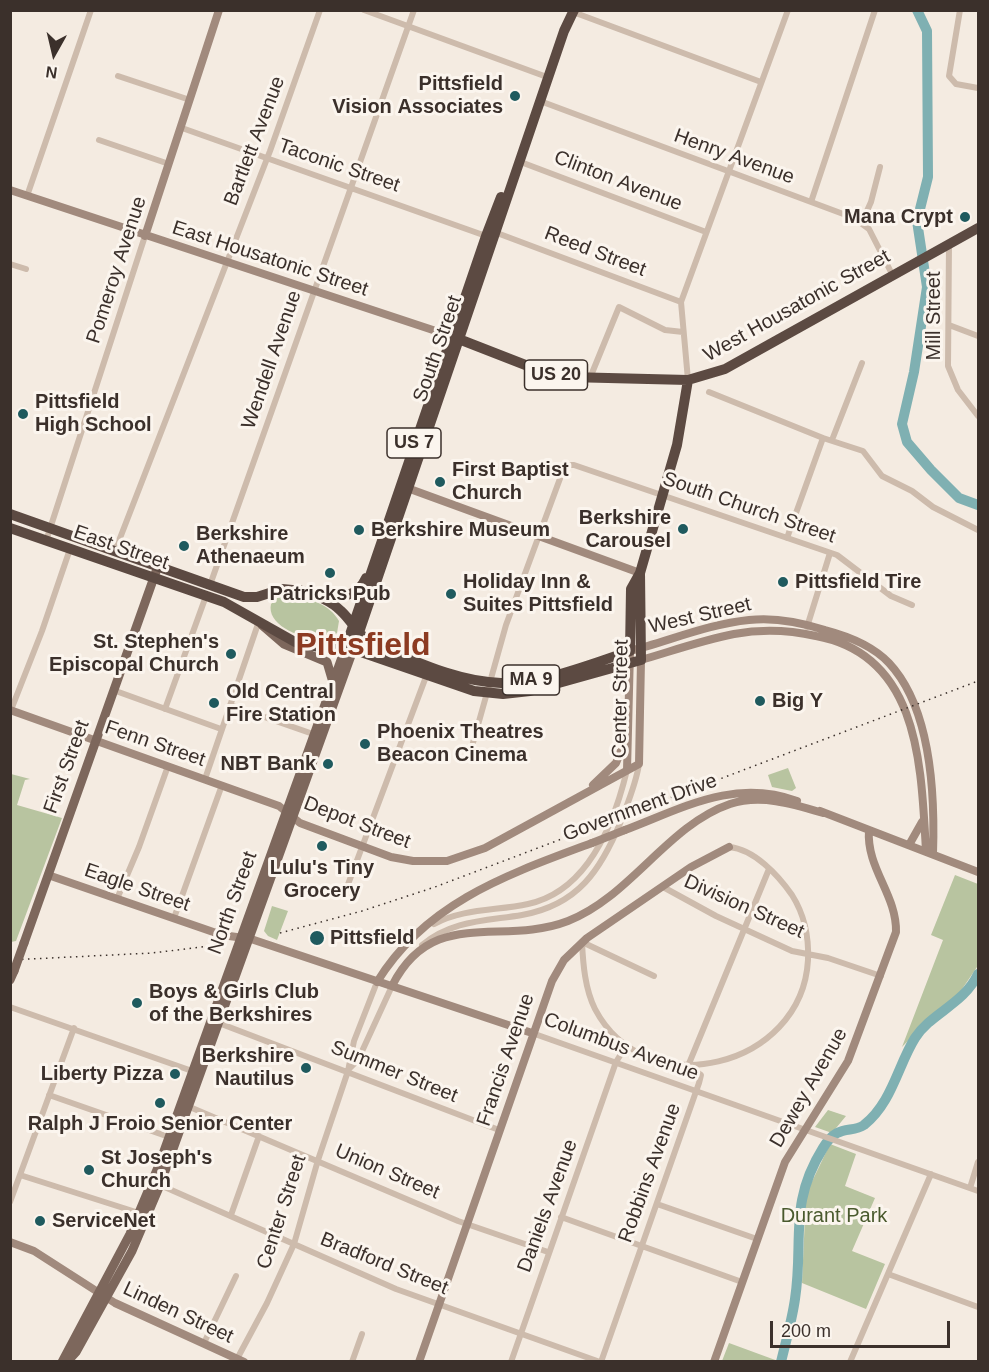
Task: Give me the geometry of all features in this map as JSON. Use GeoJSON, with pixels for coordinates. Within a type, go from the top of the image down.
{"type":"FeatureCollection","features":[{"type":"Feature","properties":{"kind":"highway","name":"South Street"},"geometry":{"type":"LineString","coordinates":[[378,550],[402,477],[497,233],[518,161],[547,77],[574,11]]}},
{"type":"Feature","properties":{"kind":"highway","name":"South Street"},"geometry":{"type":"LineString","coordinates":[[356,630],[410,489],[486,236],[518,161]]}},
{"type":"Feature","properties":{"kind":"highway","name":"West Housatonic Street"},"geometry":{"type":"LineString","coordinates":[[456,338],[546,373],[590,378],[688,380],[725,369],[978,228]]}},
{"type":"Feature","properties":{"kind":"highway","name":"Center Street"},"geometry":{"type":"LineString","coordinates":[[641,660],[635,650],[640,573],[683,420],[688,380]]}},
{"type":"Feature","properties":{"kind":"highway","name":"East Street"},"geometry":{"type":"LineString","coordinates":[[10,514],[158,566],[208,590],[259,621]]}},
{"type":"Feature","properties":{"kind":"highway","name":"East Street"},"geometry":{"type":"LineString","coordinates":[[10,528],[154,578],[208,590],[257,597],[282,589],[299,590]]}},
{"type":"Feature","properties":{"kind":"highway"},"geometry":{"type":"LineString","coordinates":[[74,551],[86,549],[106,556],[115,551]]}},
{"type":"Feature","properties":{"kind":"highway","name":"US 7"},"geometry":{"type":"LineString","coordinates":[[299,590],[342,596],[356,593],[363,584],[378,550]]}},
{"type":"Feature","properties":{"kind":"highway","name":"North Street"},"geometry":{"type":"LineString","coordinates":[[346,646],[356,630],[378,550]]}},
{"type":"Feature","properties":{"kind":"highway","name":"MA 9"},"geometry":{"type":"LineString","coordinates":[[299,590],[328,602],[345,615],[356,630]]}},
{"type":"Feature","properties":{"kind":"highway"},"geometry":{"type":"LineString","coordinates":[[345,615],[346,646]]}},
{"type":"Feature","properties":{"kind":"highway","name":"US 7"},"geometry":{"type":"LineString","coordinates":[[259,621],[281,635],[304,644],[331,643],[346,646]]}},
{"type":"Feature","properties":{"kind":"highway","name":"West Street"},"geometry":{"type":"LineString","coordinates":[[356,630],[374,644],[459,687],[487,693],[530,691],[641,660]]}},
{"type":"Feature","properties":{"kind":"highway","name":"West Street"},"geometry":{"type":"LineString","coordinates":[[346,646],[428,670],[489,682],[528,680],[635,650]]}},
{"type":"Feature","properties":{"kind":"main road","name":"First Street"},"geometry":{"type":"LineString","coordinates":[[12,975],[158,566]]}},
{"type":"Feature","properties":{"kind":"main road","name":"East Street"},"geometry":{"type":"LineString","coordinates":[[259,621],[284,644],[327,662],[332,679]]}},
{"type":"Feature","properties":{"kind":"main road","name":"North Street"},"geometry":{"type":"LineString","coordinates":[[67,1362],[76,1352],[103,1296],[169,1137],[238,938],[290,815],[332,679],[346,646]]}},
{"type":"Feature","properties":{"kind":"main road","name":"North Street"},"geometry":{"type":"LineString","coordinates":[[62,1362],[132,1251],[191,1107],[250,939],[346,646]]}},
{"type":"Feature","properties":{"kind":"street"},"geometry":{"type":"LineString","coordinates":[[27,196],[91,10]]}},
{"type":"Feature","properties":{"kind":"street","name":"Pomeroy Avenue"},"geometry":{"type":"LineString","coordinates":[[46,541],[219,10]]}},
{"type":"Feature","properties":{"kind":"street","name":"Bartlett Avenue"},"geometry":{"type":"LineString","coordinates":[[115,551],[267,158],[320,10]]}},
{"type":"Feature","properties":{"kind":"street"},"geometry":{"type":"LineString","coordinates":[[364,10],[547,77]]}},
{"type":"Feature","properties":{"kind":"street","name":"Wendell Avenue"},"geometry":{"type":"LineString","coordinates":[[165,709],[414,10]]}},
{"type":"Feature","properties":{"kind":"street"},"geometry":{"type":"LineString","coordinates":[[688,380],[681,302],[788,10]]}},
{"type":"Feature","properties":{"kind":"street"},"geometry":{"type":"LineString","coordinates":[[811,202],[875,10]]}},
{"type":"Feature","properties":{"kind":"street"},"geometry":{"type":"LineString","coordinates":[[960,10],[949,71],[952,81],[978,88]]}},
{"type":"Feature","properties":{"kind":"street"},"geometry":{"type":"LineString","coordinates":[[574,11],[761,82]]}},
{"type":"Feature","properties":{"kind":"street"},"geometry":{"type":"LineString","coordinates":[[118,76],[190,100]]}},
{"type":"Feature","properties":{"kind":"street","name":"Henry Avenue"},"geometry":{"type":"LineString","coordinates":[[539,101],[862,222]]}},
{"type":"Feature","properties":{"kind":"street","name":"Taconic Street"},"geometry":{"type":"LineString","coordinates":[[182,128],[486,236]]}},
{"type":"Feature","properties":{"kind":"street"},"geometry":{"type":"LineString","coordinates":[[99,140],[170,164]]}},
{"type":"Feature","properties":{"kind":"street","name":"Clinton Avenue"},"geometry":{"type":"LineString","coordinates":[[518,161],[706,232]]}},
{"type":"Feature","properties":{"kind":"street"},"geometry":{"type":"LineString","coordinates":[[880,167],[871,202],[862,222],[869,229],[892,274]]}},
{"type":"Feature","properties":{"kind":"street","name":"East Housatonic Street"},"geometry":{"type":"LineString","coordinates":[[10,190],[456,338]]}},
{"type":"Feature","properties":{"kind":"street","name":"Reed Street"},"geometry":{"type":"LineString","coordinates":[[497,233],[681,302]]}},
{"type":"Feature","properties":{"kind":"street","name":"Mill Street"},"geometry":{"type":"LineString","coordinates":[[946,246],[948,360],[958,390],[978,416]]}},
{"type":"Feature","properties":{"kind":"street"},"geometry":{"type":"LineString","coordinates":[[10,264],[26,269]]}},
{"type":"Feature","properties":{"kind":"street"},"geometry":{"type":"LineString","coordinates":[[590,378],[619,307],[665,330],[683,332]]}},
{"type":"Feature","properties":{"kind":"street"},"geometry":{"type":"LineString","coordinates":[[949,326],[978,336]]}},
{"type":"Feature","properties":{"kind":"street"},"geometry":{"type":"LineString","coordinates":[[831,440],[862,363]]}},
{"type":"Feature","properties":{"kind":"street"},"geometry":{"type":"LineString","coordinates":[[709,392],[823,438],[863,451],[882,476],[912,491],[933,507],[978,530]]}},
{"type":"Feature","properties":{"kind":"street"},"geometry":{"type":"LineString","coordinates":[[787,538],[823,438]]}},
{"type":"Feature","properties":{"kind":"street","name":"South Church Street"},"geometry":{"type":"LineString","coordinates":[[539,537],[565,465],[574,465],[830,553],[848,561],[891,596],[912,605]]}},
{"type":"Feature","properties":{"kind":"street"},"geometry":{"type":"LineString","coordinates":[[402,477],[410,489],[640,573]]}},
{"type":"Feature","properties":{"kind":"street"},"geometry":{"type":"LineString","coordinates":[[469,756],[506,625],[539,537]]}},
{"type":"Feature","properties":{"kind":"street"},"geometry":{"type":"LineString","coordinates":[[11,710],[74,551]]}},
{"type":"Feature","properties":{"kind":"street"},"geometry":{"type":"LineString","coordinates":[[806,629],[830,553]]}},
{"type":"Feature","properties":{"kind":"street","name":"West Street"},"geometry":{"type":"LineString","coordinates":[[635,650],[739,622],[771,619],[850,638],[873,650],[889,662],[903,681],[915,710],[928,753],[934,801],[929,853]]}},
{"type":"Feature","properties":{"kind":"street"},"geometry":{"type":"LineString","coordinates":[[205,779],[259,621]]}},
{"type":"Feature","properties":{"kind":"street","name":"West Street"},"geometry":{"type":"LineString","coordinates":[[641,660],[736,634],[770,631],[806,629],[854,647],[874,661],[886,675],[907,717],[921,771],[929,853]]}},
{"type":"Feature","properties":{"kind":"street","name":"Center Street"},"geometry":{"type":"LineString","coordinates":[[239,1361],[294,1244],[318,1160],[348,1071],[352,1048],[377,982],[391,960],[412,936],[454,915],[541,900],[571,882],[595,852],[619,797],[627,770],[630,664],[635,650]]}},
{"type":"Feature","properties":{"kind":"street","name":"Center Street"},"geometry":{"type":"LineString","coordinates":[[348,1071],[358,1060],[392,986],[408,961],[432,938],[454,926],[542,910],[579,889],[597,870],[609,849],[633,790],[639,764],[641,660]]}},
{"type":"Feature","properties":{"kind":"street"},"geometry":{"type":"LineString","coordinates":[[344,895],[428,670]]}},
{"type":"Feature","properties":{"kind":"street"},"geometry":{"type":"LineString","coordinates":[[113,690],[221,729]]}},
{"type":"Feature","properties":{"kind":"street"},"geometry":{"type":"LineString","coordinates":[[230,705],[314,734]]}},
{"type":"Feature","properties":{"kind":"street","name":"Fenn Street"},"geometry":{"type":"LineString","coordinates":[[11,710],[279,806],[290,815]]}},
{"type":"Feature","properties":{"kind":"street","name":"Depot Street"},"geometry":{"type":"LineString","coordinates":[[581,795],[616,763],[623,751],[629,726]]}},
{"type":"Feature","properties":{"kind":"street","name":"Depot Street"},"geometry":{"type":"LineString","coordinates":[[290,815],[362,847],[391,857],[413,861],[460,858],[500,841],[639,764]]}},
{"type":"Feature","properties":{"kind":"street"},"geometry":{"type":"LineString","coordinates":[[117,898],[139,847],[168,766]]}},
{"type":"Feature","properties":{"kind":"street"},"geometry":{"type":"LineString","coordinates":[[174,918],[222,785]]}},
{"type":"Feature","properties":{"kind":"street","name":"Government Drive"},"geometry":{"type":"LineString","coordinates":[[412,936],[448,907],[481,887],[705,800],[743,791],[781,795],[929,853]]}},
{"type":"Feature","properties":{"kind":"street"},"geometry":{"type":"LineString","coordinates":[[408,961],[428,945],[453,934],[529,932],[580,916],[603,902],[699,821],[730,804],[750,800],[775,801],[824,813]]}},
{"type":"Feature","properties":{"kind":"street","name":"West Street"},"geometry":{"type":"LineString","coordinates":[[909,845],[920,831],[924,811]]}},
{"type":"Feature","properties":{"kind":"street","name":"Dewey Avenue"},"geometry":{"type":"LineString","coordinates":[[714,1362],[785,1162],[848,1061],[896,932],[897,923],[869,853],[869,830]]}},
{"type":"Feature","properties":{"kind":"street"},"geometry":{"type":"LineString","coordinates":[[582,942],[586,981],[596,1010],[626,1046],[657,1059],[688,1066],[708,1066],[731,1060],[778,1029],[798,1002],[804,984],[808,953],[804,922],[795,900],[781,880],[740,849],[729,847]]}},
{"type":"Feature","properties":{"kind":"street","name":"Francis Avenue"},"geometry":{"type":"LineString","coordinates":[[418,1362],[532,1033],[552,981],[564,960],[582,942],[663,887],[729,847]]}},
{"type":"Feature","properties":{"kind":"street"},"geometry":{"type":"LineString","coordinates":[[929,853],[978,872]]}},
{"type":"Feature","properties":{"kind":"street"},"geometry":{"type":"LineString","coordinates":[[688,1066],[769,869]]}},
{"type":"Feature","properties":{"kind":"street","name":"Eagle Street"},"geometry":{"type":"LineString","coordinates":[[48,875],[174,918],[238,938],[250,939]]}},
{"type":"Feature","properties":{"kind":"street","name":"Division Street"},"geometry":{"type":"LineString","coordinates":[[663,887],[792,951],[808,953],[881,976]]}},
{"type":"Feature","properties":{"kind":"street","name":"Columbus Avenue"},"geometry":{"type":"LineString","coordinates":[[250,939],[616,1062],[978,1191]]}},
{"type":"Feature","properties":{"kind":"street"},"geometry":{"type":"LineString","coordinates":[[582,942],[654,976]]}},
{"type":"Feature","properties":{"kind":"street"},"geometry":{"type":"LineString","coordinates":[[10,1007],[202,1075]]}},
{"type":"Feature","properties":{"kind":"street","name":"Summer Street"},"geometry":{"type":"LineString","coordinates":[[210,1020],[499,1130]]}},
{"type":"Feature","properties":{"kind":"street"},"geometry":{"type":"LineString","coordinates":[[10,1202],[74,1028]]}},
{"type":"Feature","properties":{"kind":"street","name":"Daniels Avenue"},"geometry":{"type":"LineString","coordinates":[[511,1362],[616,1062],[626,1046]]}},
{"type":"Feature","properties":{"kind":"street","name":"Robbins Avenue"},"geometry":{"type":"LineString","coordinates":[[601,1362],[697,1091],[701,1075],[688,1066]]}},
{"type":"Feature","properties":{"kind":"street"},"geometry":{"type":"LineString","coordinates":[[49,1095],[169,1137]]}},
{"type":"Feature","properties":{"kind":"street","name":"Union Street"},"geometry":{"type":"LineString","coordinates":[[181,1103],[466,1223],[548,1252]]}},
{"type":"Feature","properties":{"kind":"street"},"geometry":{"type":"LineString","coordinates":[[231,1215],[260,1136]]}},
{"type":"Feature","properties":{"kind":"street"},"geometry":{"type":"LineString","coordinates":[[970,1188],[978,1162]]}},
{"type":"Feature","properties":{"kind":"street"},"geometry":{"type":"LineString","coordinates":[[850,1361],[931,1174]]}},
{"type":"Feature","properties":{"kind":"street"},"geometry":{"type":"LineString","coordinates":[[20,1175],[139,1213]]}},
{"type":"Feature","properties":{"kind":"street","name":"Bradford Street"},"geometry":{"type":"LineString","coordinates":[[160,1185],[438,1305],[601,1362]]}},
{"type":"Feature","properties":{"kind":"street"},"geometry":{"type":"LineString","coordinates":[[657,1204],[757,1239]]}},
{"type":"Feature","properties":{"kind":"street"},"geometry":{"type":"LineString","coordinates":[[561,1217],[742,1282]]}},
{"type":"Feature","properties":{"kind":"street","name":"Linden Street"},"geometry":{"type":"LineString","coordinates":[[10,1242],[34,1251],[103,1296],[239,1361]]}},
{"type":"Feature","properties":{"kind":"street"},"geometry":{"type":"LineString","coordinates":[[888,1274],[978,1307]]}},
{"type":"Feature","properties":{"kind":"street"},"geometry":{"type":"LineString","coordinates":[[204,1343],[236,1276]]}},
{"type":"Feature","properties":{"kind":"street"},"geometry":{"type":"LineString","coordinates":[[352,1362],[362,1334]]}},
{"type":"Feature","properties":{"kind":"green space"},"geometry":{"type":"Polygon","coordinates":[[[290,595],[311,600],[330,610],[339,621],[337,633],[329,637],[307,637],[295,634],[276,621],[271,613],[271,604],[278,597],[290,595]]]}},
{"type":"Feature","properties":{"kind":"green space"},"geometry":{"type":"Polygon","coordinates":[[[788,768],[796,788],[792,791],[772,787],[768,775],[788,768]]]}},
{"type":"Feature","properties":{"kind":"green space"},"geometry":{"type":"Polygon","coordinates":[[[11,774],[30,779],[25,780],[17,805],[62,818],[16,941],[11,942],[11,774]]]}},
{"type":"Feature","properties":{"kind":"green space"},"geometry":{"type":"Polygon","coordinates":[[[955,875],[978,884],[977,967],[956,998],[928,1020],[902,1047],[943,940],[931,935],[955,875]]]}},
{"type":"Feature","properties":{"kind":"green space"},"geometry":{"type":"Polygon","coordinates":[[[272,906],[288,911],[277,940],[268,936],[264,931],[272,906]]]}},
{"type":"Feature","properties":{"kind":"green space"},"geometry":{"type":"Polygon","coordinates":[[[828,1110],[846,1116],[832,1133],[815,1127],[828,1110]]]}},
{"type":"Feature","properties":{"kind":"green space","name":"Durant Park"},"geometry":{"type":"Polygon","coordinates":[[[830,1144],[856,1154],[845,1186],[875,1198],[852,1251],[885,1264],[866,1309],[802,1283],[806,1194],[830,1144]]]}},
{"type":"Feature","properties":{"kind":"green space"},"geometry":{"type":"Polygon","coordinates":[[[729,1343],[778,1361],[722,1361],[729,1343]]]}},
{"type":"Feature","properties":{"kind":"waterway"},"geometry":{"type":"LineString","coordinates":[[917,10],[927,31],[928,177],[917,221],[927,287],[914,372],[902,424],[907,442],[931,470],[959,498],[978,505]]}},
{"type":"Feature","properties":{"kind":"waterway"},"geometry":{"type":"LineString","coordinates":[[781,1362],[795,1299],[801,1205],[812,1168],[823,1148],[834,1135],[844,1130],[859,1128],[874,1116],[888,1095],[915,1038],[922,1029],[964,993],[978,974]]}},
{"type":"Feature","properties":{"kind":"railway"},"geometry":{"type":"LineString","coordinates":[[280,933],[362,911],[435,887],[978,681]]}},
{"type":"Feature","properties":{"kind":"railway"},"geometry":{"type":"LineString","coordinates":[[10,960],[152,953],[210,946]]}},
{"type":"Feature","properties":{"kind":"place","name":"Pittsfield Vision Associates"},"geometry":{"type":"Point","coordinates":[515,96]}},
{"type":"Feature","properties":{"kind":"place","name":"Mana Crypt"},"geometry":{"type":"Point","coordinates":[965,217]}},
{"type":"Feature","properties":{"kind":"place","name":"Pittsfield High School"},"geometry":{"type":"Point","coordinates":[23,414]}},
{"type":"Feature","properties":{"kind":"place","name":"First Baptist Church"},"geometry":{"type":"Point","coordinates":[440,482]}},
{"type":"Feature","properties":{"kind":"place","name":"Berkshire Carousel"},"geometry":{"type":"Point","coordinates":[683,529]}},
{"type":"Feature","properties":{"kind":"place","name":"Berkshire Museum"},"geometry":{"type":"Point","coordinates":[359,530]}},
{"type":"Feature","properties":{"kind":"place","name":"Berkshire Athenaeum"},"geometry":{"type":"Point","coordinates":[184,546]}},
{"type":"Feature","properties":{"kind":"place","name":"Patricks Pub"},"geometry":{"type":"Point","coordinates":[330,573]}},
{"type":"Feature","properties":{"kind":"place","name":"Pittsfield Tire"},"geometry":{"type":"Point","coordinates":[783,582]}},
{"type":"Feature","properties":{"kind":"place","name":"Holiday Inn & Suites Pittsfield"},"geometry":{"type":"Point","coordinates":[451,594]}},
{"type":"Feature","properties":{"kind":"place","name":"St. Stephen's Episcopal Church"},"geometry":{"type":"Point","coordinates":[231,654]}},
{"type":"Feature","properties":{"kind":"place","name":"Big Y"},"geometry":{"type":"Point","coordinates":[760,701]}},
{"type":"Feature","properties":{"kind":"place","name":"Old Central Fire Station"},"geometry":{"type":"Point","coordinates":[214,703]}},
{"type":"Feature","properties":{"kind":"place","name":"Phoenix Theatres Beacon Cinema"},"geometry":{"type":"Point","coordinates":[365,744]}},
{"type":"Feature","properties":{"kind":"place","name":"NBT Bank"},"geometry":{"type":"Point","coordinates":[328,764]}},
{"type":"Feature","properties":{"kind":"place","name":"Lulu's Tiny Grocery"},"geometry":{"type":"Point","coordinates":[322,846]}},
{"type":"Feature","properties":{"kind":"place","name":"Pittsfield"},"geometry":{"type":"Point","coordinates":[317,938]}},
{"type":"Feature","properties":{"kind":"place","name":"Boys & Girls Club of the Berkshires"},"geometry":{"type":"Point","coordinates":[137,1003]}},
{"type":"Feature","properties":{"kind":"place","name":"Berkshire Nautilus"},"geometry":{"type":"Point","coordinates":[306,1068]}},
{"type":"Feature","properties":{"kind":"place","name":"Liberty Pizza"},"geometry":{"type":"Point","coordinates":[175,1074]}},
{"type":"Feature","properties":{"kind":"place","name":"Ralph J Froio Senior Center"},"geometry":{"type":"Point","coordinates":[160,1103]}},
{"type":"Feature","properties":{"kind":"place","name":"St Joseph's Church"},"geometry":{"type":"Point","coordinates":[89,1170]}},
{"type":"Feature","properties":{"kind":"place","name":"ServiceNet"},"geometry":{"type":"Point","coordinates":[40,1221]}},
{"type":"Feature","properties":{"kind":"district","name":"Pittsfield"},"geometry":{"type":"Point","coordinates":[363,646]}}]}
